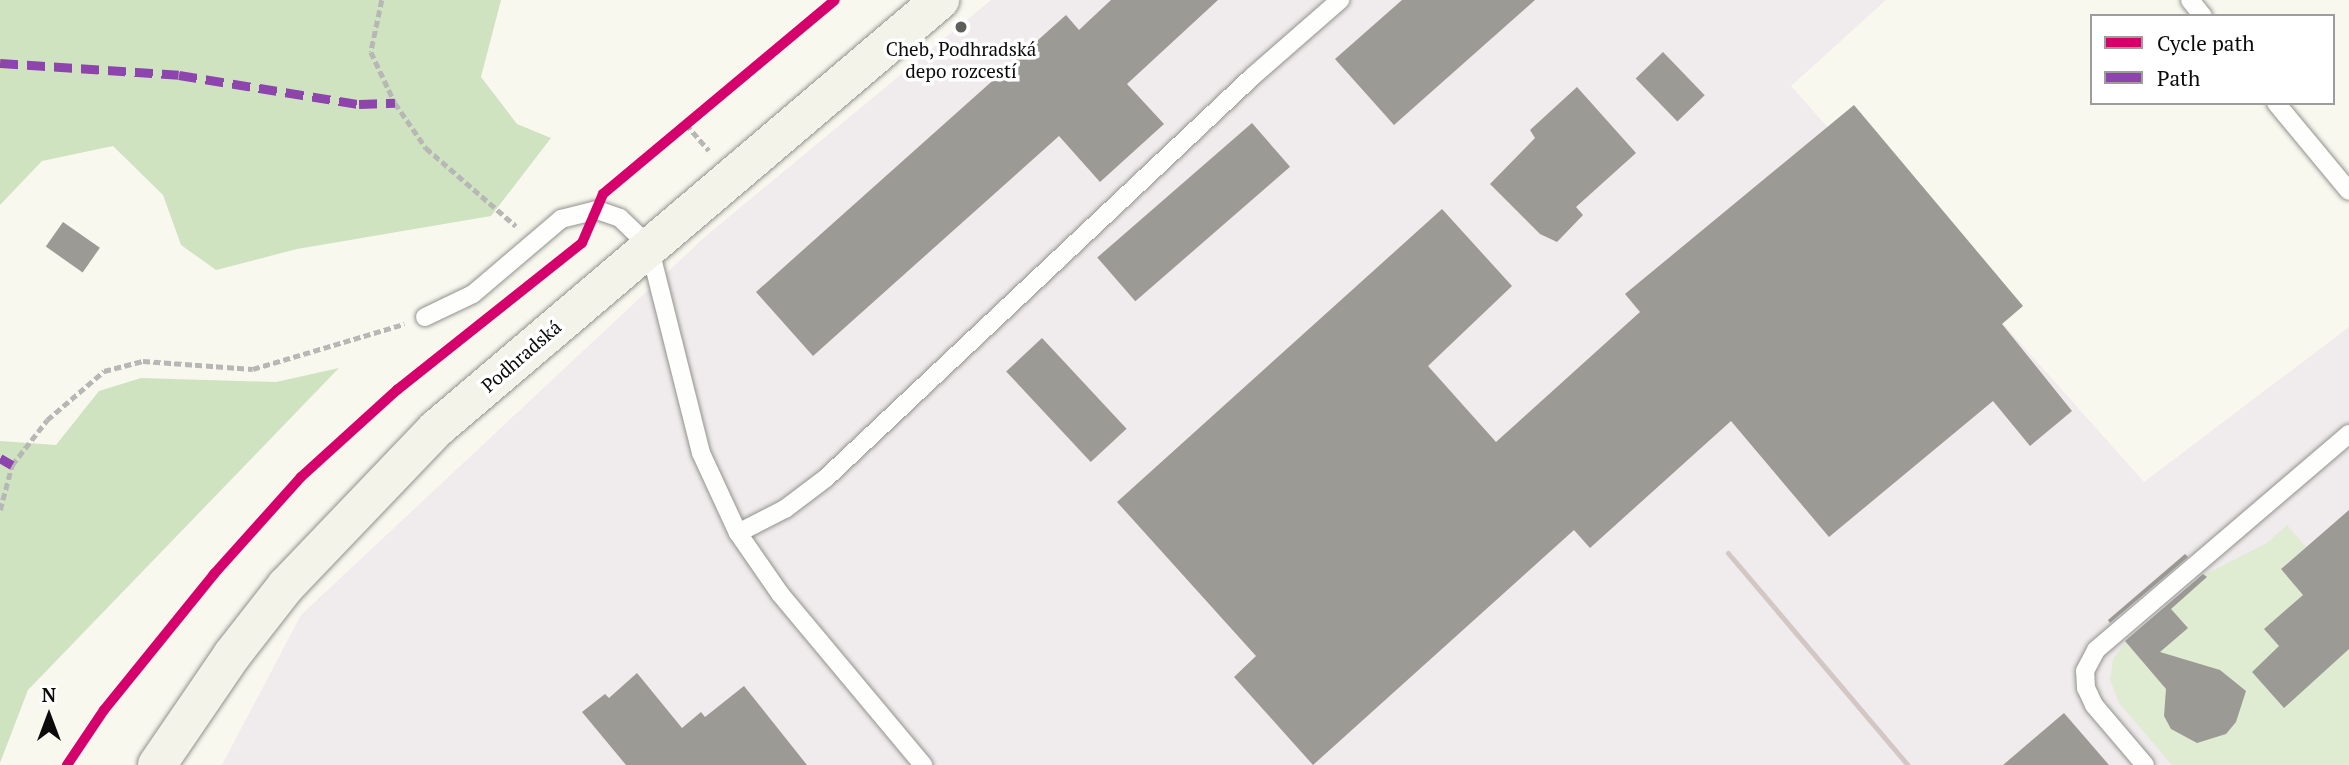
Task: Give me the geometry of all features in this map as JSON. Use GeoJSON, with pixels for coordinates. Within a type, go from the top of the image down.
{"type":"FeatureCollection","features":[{"type":"Feature","properties":{"kind":"main road","name":"Podhradská"},"geometry":{"type":"LineString","coordinates":[[157,765],[232,655],[359,505],[436,429],[940,0]]}},
{"type":"Feature","properties":{"kind":"lane"},"geometry":{"type":"LineString","coordinates":[[738,533],[785,509],[827,478],[1253,76],[1340,0]]}},
{"type":"Feature","properties":{"kind":"lane"},"geometry":{"type":"LineString","coordinates":[[2190,0],[2201,14]]}},
{"type":"Feature","properties":{"kind":"lane"},"geometry":{"type":"LineString","coordinates":[[2278,105],[2349,191]]}},
{"type":"Feature","properties":{"kind":"lane"},"geometry":{"type":"LineString","coordinates":[[425,317],[474,294],[561,219],[597,210],[620,218],[649,246],[701,453],[738,533],[781,595],[923,765]]}},
{"type":"Feature","properties":{"kind":"lane"},"geometry":{"type":"LineString","coordinates":[[2145,765],[2094,705],[2086,688],[2085,671],[2096,650],[2349,434]]}},
{"type":"Feature","properties":{"kind":"path"},"geometry":{"type":"LineString","coordinates":[[382,0],[371,52],[396,103],[426,148],[535,241]]}},
{"type":"Feature","properties":{"kind":"path"},"geometry":{"type":"LineString","coordinates":[[677,132],[696,116]]}},
{"type":"Feature","properties":{"kind":"path"},"geometry":{"type":"LineString","coordinates":[[0,510],[12,465],[47,420],[104,371],[143,362],[253,369],[425,317]]}},
{"type":"Feature","properties":{"kind":"shaded area"},"geometry":{"type":"Polygon","coordinates":[[[991,0],[1886,0],[1791,86],[2144,482],[2349,327],[2349,765],[222,765],[301,615],[707,235],[991,0]]]}},
{"type":"Feature","properties":{"kind":"green space"},"geometry":{"type":"Polygon","coordinates":[[[0,0],[501,0],[481,77],[517,124],[551,138],[491,216],[297,249],[216,270],[181,245],[163,195],[113,146],[42,161],[0,205],[0,0]]]}},
{"type":"Feature","properties":{"kind":"green space"},"geometry":{"type":"Polygon","coordinates":[[[339,368],[28,690],[0,763],[0,441],[56,445],[99,391],[141,378],[276,382],[339,368]]]}},
{"type":"Feature","properties":{"kind":"green space"},"geometry":{"type":"Polygon","coordinates":[[[2287,525],[2306,547],[2281,569],[2349,649],[2349,765],[2172,765],[2119,703],[2110,680],[2113,659],[2126,642],[2129,644],[2205,579],[2204,575],[2267,543],[2287,525]]]}},
{"type":"Feature","properties":{"kind":"building"},"geometry":{"type":"Polygon","coordinates":[[[1111,0],[1218,0],[1127,84],[1164,124],[1100,182],[1059,136],[813,356],[756,292],[1066,15],[1079,30],[1111,0]]]}},
{"type":"Feature","properties":{"kind":"building"},"geometry":{"type":"Polygon","coordinates":[[[1402,0],[1535,0],[1394,125],[1335,59],[1402,0]]]}},
{"type":"Feature","properties":{"kind":"building"},"geometry":{"type":"Polygon","coordinates":[[[1663,52],[1705,95],[1677,122],[1636,78],[1663,52]]]}},
{"type":"Feature","properties":{"kind":"building"},"geometry":{"type":"Polygon","coordinates":[[[1577,87],[1636,153],[1576,207],[1583,215],[1557,242],[1540,234],[1490,184],[1535,138],[1530,130],[1577,87]]]}},
{"type":"Feature","properties":{"kind":"building"},"geometry":{"type":"Polygon","coordinates":[[[1854,105],[2023,306],[2002,324],[2072,411],[2030,446],[1993,401],[1829,537],[1731,421],[1590,548],[1574,530],[1313,765],[1234,677],[1256,656],[1117,502],[1442,209],[1512,286],[1428,366],[1496,442],[1640,312],[1625,294],[1854,105]]]}},
{"type":"Feature","properties":{"kind":"building"},"geometry":{"type":"Polygon","coordinates":[[[1252,123],[1290,167],[1135,301],[1097,257],[1252,123]]]}},
{"type":"Feature","properties":{"kind":"building"},"geometry":{"type":"Polygon","coordinates":[[[63,222],[100,248],[83,272],[46,247],[63,222]]]}},
{"type":"Feature","properties":{"kind":"building"},"geometry":{"type":"Polygon","coordinates":[[[1042,338],[1127,429],[1091,462],[1006,371],[1042,338]]]}},
{"type":"Feature","properties":{"kind":"building"},"geometry":{"type":"Polygon","coordinates":[[[2349,510],[2349,649],[2284,708],[2252,672],[2279,646],[2264,629],[2303,595],[2281,569],[2349,510]]]}},
{"type":"Feature","properties":{"kind":"building"},"geometry":{"type":"Polygon","coordinates":[[[2185,554],[2188,557],[2110,623],[2108,620],[2185,554]]]}},
{"type":"Feature","properties":{"kind":"building"},"geometry":{"type":"Polygon","coordinates":[[[2203,574],[2207,577],[2171,609],[2188,628],[2160,652],[2220,670],[2246,691],[2236,722],[2226,734],[2197,743],[2171,729],[2164,716],[2166,689],[2125,641],[2203,574]]]}},
{"type":"Feature","properties":{"kind":"building"},"geometry":{"type":"Polygon","coordinates":[[[637,673],[682,728],[701,712],[705,717],[744,686],[807,765],[626,765],[582,712],[605,694],[609,698],[637,673]]]}},
{"type":"Feature","properties":{"kind":"building"},"geometry":{"type":"Polygon","coordinates":[[[2064,713],[2109,765],[2003,765],[2064,713]]]}},
{"type":"Feature","properties":{"kind":"railway"},"geometry":{"type":"LineString","coordinates":[[1728,553],[1908,765]]}},
{"type":"Feature","properties":{"kind":"marked path"},"geometry":{"type":"LineString","coordinates":[[0,63],[179,75],[359,104],[395,103]]}},
{"type":"Feature","properties":{"kind":"marked path"},"geometry":{"type":"LineString","coordinates":[[0,458],[12,465]]}},
{"type":"Feature","properties":{"kind":"cycle path"},"geometry":{"type":"LineString","coordinates":[[67,765],[104,710],[214,574],[301,477],[397,390],[582,243],[603,194],[835,0]]}},
{"type":"Feature","properties":{"kind":"place","name":"Cheb, Podhradská depo rozcestí"},"geometry":{"type":"Point","coordinates":[961,27]}}]}
